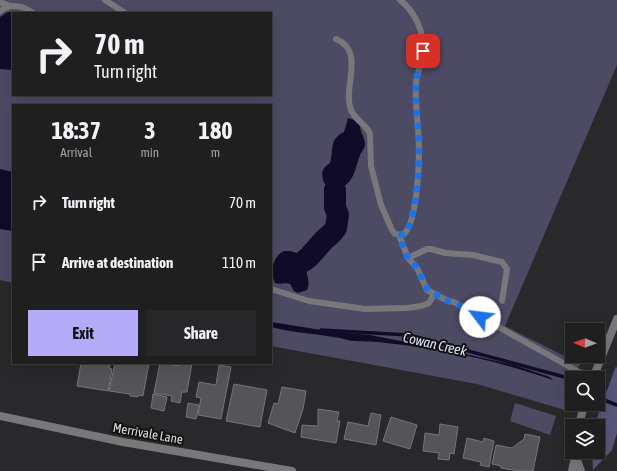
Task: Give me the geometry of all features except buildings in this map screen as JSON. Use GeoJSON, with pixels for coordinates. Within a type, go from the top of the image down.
{"type":"FeatureCollection","features":[{"type":"Feature","properties":{"kind":"street"},"geometry":{"type":"LineString","coordinates":[[595,371],[617,319]]}},
{"type":"Feature","properties":{"kind":"street","name":"Merrivale Lane"},"geometry":{"type":"LineString","coordinates":[[0,416],[124,442],[292,471]]}},
{"type":"Feature","properties":{"kind":"street"},"geometry":{"type":"LineString","coordinates":[[572,471],[575,459]]}},
{"type":"Feature","properties":{"kind":"street"},"geometry":{"type":"LineString","coordinates":[[577,459],[581,471]]}},
{"type":"Feature","properties":{"kind":"lane"},"geometry":{"type":"LineString","coordinates":[[105,0],[123,12]]}},
{"type":"Feature","properties":{"kind":"lane"},"geometry":{"type":"LineString","coordinates":[[336,39],[343,43],[350,52],[351,77],[349,101],[351,111],[355,117],[368,129],[370,134],[371,166],[381,205],[392,230],[395,234],[403,235],[406,232],[412,217],[415,204],[419,152],[416,81],[422,60],[424,43],[417,21],[404,3],[400,0]]}},
{"type":"Feature","properties":{"kind":"lane"},"geometry":{"type":"LineString","coordinates":[[0,2],[10,6]]}},
{"type":"Feature","properties":{"kind":"lane"},"geometry":{"type":"LineString","coordinates":[[0,11],[10,6],[17,5],[31,12]]}},
{"type":"Feature","properties":{"kind":"lane"},"geometry":{"type":"LineString","coordinates":[[399,235],[408,258],[417,268],[428,290],[448,301],[454,302],[577,371]]}},
{"type":"Feature","properties":{"kind":"lane"},"geometry":{"type":"LineString","coordinates":[[408,258],[427,249],[431,249],[445,253],[474,255],[502,262],[507,269],[502,301]]}},
{"type":"Feature","properties":{"kind":"lane"},"geometry":{"type":"LineString","coordinates":[[272,289],[309,301],[365,309],[416,307],[429,303],[434,294]]}},
{"type":"Feature","properties":{"kind":"shaded area"},"geometry":{"type":"Polygon","coordinates":[[[0,0],[617,0],[617,65],[505,326],[565,356],[565,363],[580,364],[578,371],[565,371],[565,410],[477,384],[272,346],[272,104],[12,104],[12,283],[0,280],[0,0]]]}},
{"type":"Feature","properties":{"kind":"shaded area"},"geometry":{"type":"Polygon","coordinates":[[[8,12],[12,12],[12,70],[0,69],[0,17],[8,12]]]}},
{"type":"Feature","properties":{"kind":"shaded area"},"geometry":{"type":"Polygon","coordinates":[[[348,118],[354,120],[360,126],[365,145],[352,178],[344,186],[331,189],[324,183],[322,172],[330,163],[332,146],[336,138],[344,132],[348,118]]]}},
{"type":"Feature","properties":{"kind":"shaded area"},"geometry":{"type":"Polygon","coordinates":[[[0,169],[12,172],[12,231],[0,229],[0,169]]]}},
{"type":"Feature","properties":{"kind":"shaded area"},"geometry":{"type":"Polygon","coordinates":[[[284,251],[294,252],[303,260],[308,282],[307,290],[298,293],[294,291],[290,284],[275,283],[272,270],[273,265],[277,257],[284,251]]]}},
{"type":"Feature","properties":{"kind":"shaded area"},"geometry":{"type":"Polygon","coordinates":[[[272,322],[334,332],[370,335],[456,352],[514,365],[550,377],[553,380],[512,367],[450,352],[378,342],[353,341],[272,327],[272,322]]]}},
{"type":"Feature","properties":{"kind":"shaded area"},"geometry":{"type":"Polygon","coordinates":[[[616,366],[617,433],[612,450],[605,457],[605,419],[597,419],[600,411],[605,411],[605,396],[616,366]]]}},
{"type":"Feature","properties":{"kind":"shaded area"},"geometry":{"type":"Polygon","coordinates":[[[515,403],[556,416],[550,435],[510,421],[515,403]]]}},
{"type":"Feature","properties":{"kind":"shaded area"},"geometry":{"type":"Polygon","coordinates":[[[592,459],[603,459],[593,470],[592,459]]]}},
{"type":"Feature","properties":{"kind":"waterway"},"geometry":{"type":"LineString","coordinates":[[304,261],[336,228],[338,215],[335,207],[335,190]]}},
{"type":"Feature","properties":{"kind":"waterway","name":"Cowan Creek"},"geometry":{"type":"LineString","coordinates":[[321,330],[409,335],[565,377]]}},
{"type":"Feature","properties":{"kind":"waterway"},"geometry":{"type":"LineString","coordinates":[[605,400],[617,405]]}},
{"type":"Feature","properties":{"kind":"route"},"geometry":{"type":"LineString","coordinates":[[423,51],[416,81],[419,152],[415,204],[409,228],[403,235],[399,235],[400,240],[408,258],[417,268],[424,285],[428,290],[448,301],[454,302],[480,317]]}}]}
